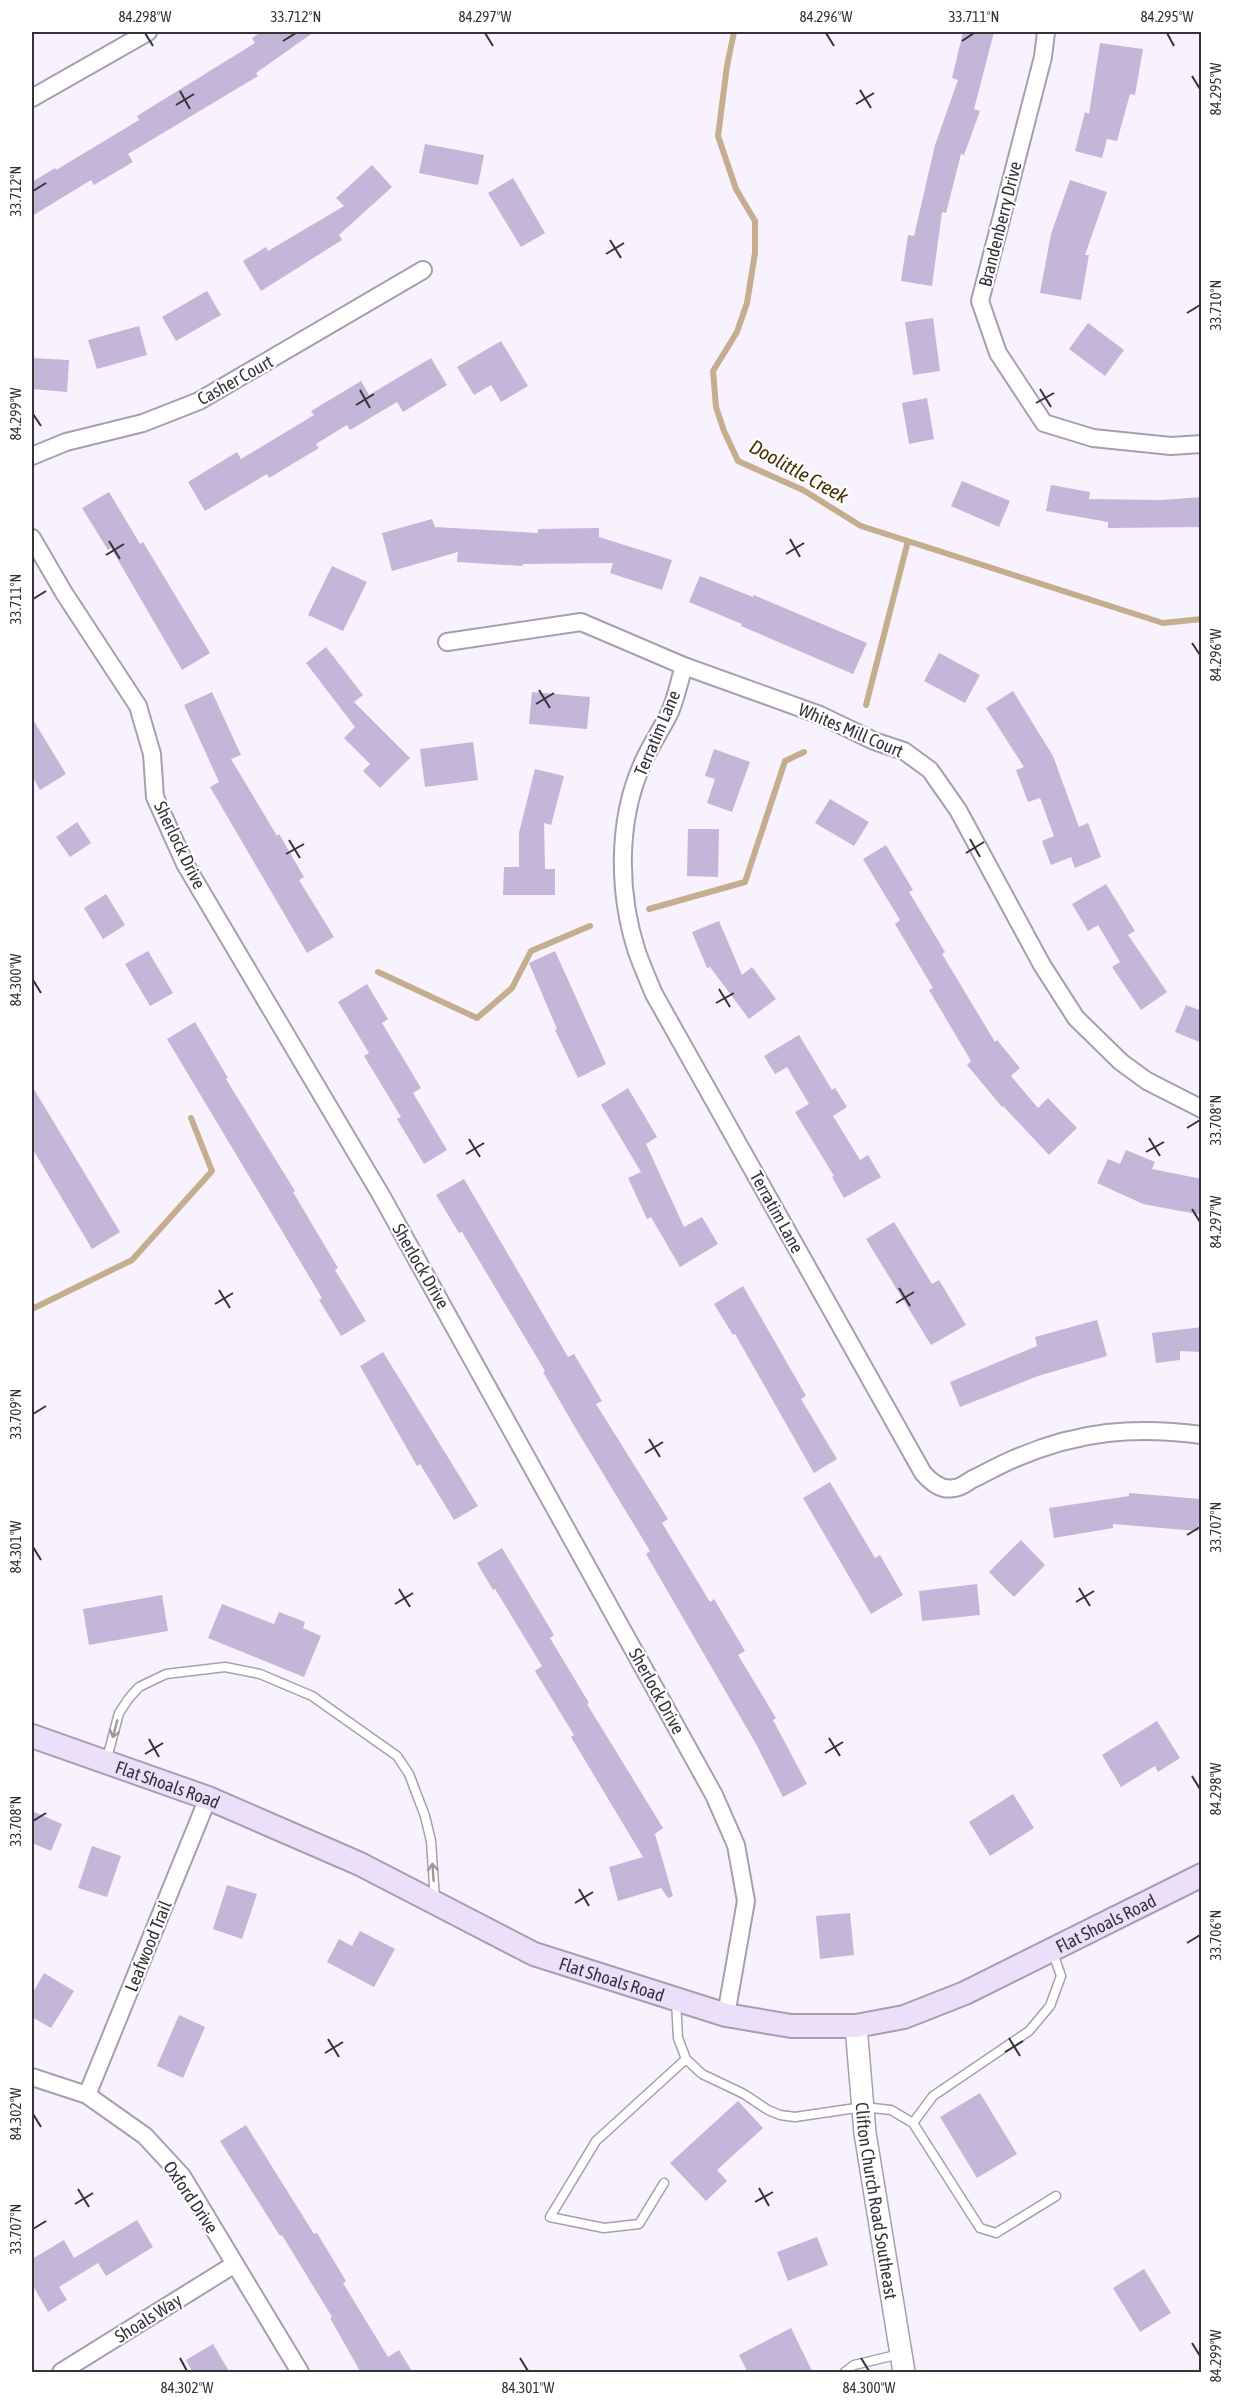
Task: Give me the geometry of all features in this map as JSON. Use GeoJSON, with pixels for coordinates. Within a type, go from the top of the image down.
{"type":"FeatureCollection","features":[{"type":"Feature","properties":{"kind":"main road","name":"Flat Shoals Road"},"geometry":{"type":"LineString","coordinates":[[32,1736],[208,1798],[360,1864],[534,1954],[726,2015],[791,2026],[856,2026],[904,2017],[965,1993],[1202,1875]]}},
{"type":"Feature","properties":{"kind":"street"},"geometry":{"type":"LineString","coordinates":[[32,98],[148,32]]}},
{"type":"Feature","properties":{"kind":"street","name":"Brandenberry Drive"},"geometry":{"type":"LineString","coordinates":[[1046,32],[1044,57],[980,301],[998,353],[1044,423],[1093,438],[1171,446],[1202,444]]}},
{"type":"Feature","properties":{"kind":"street","name":"Casher Court"},"geometry":{"type":"LineString","coordinates":[[32,456],[66,442],[143,423],[199,401],[423,270]]}},
{"type":"Feature","properties":{"kind":"street","name":"Sherlock Drive"},"geometry":{"type":"LineString","coordinates":[[32,538],[64,593],[138,706],[152,754],[155,797],[185,864],[409,1245],[714,1795],[736,1845],[746,1901],[726,2015]]}},
{"type":"Feature","properties":{"kind":"street","name":"Whites Mill Court"},"geometry":{"type":"LineString","coordinates":[[447,642],[581,622],[684,666],[820,716],[904,752],[930,770],[958,810],[1042,965],[1076,1018],[1106,1048],[1147,1081],[1202,1109]]}},
{"type":"Feature","properties":{"kind":"street","name":"Terratim Lane"},"geometry":{"type":"LineString","coordinates":[[684,666],[670,712],[640,767],[625,828],[624,891],[637,952],[654,994],[923,1473],[934,1485],[954,1489],[1014,1459],[1073,1438],[1104,1432],[1135,1430],[1202,1435]]}},
{"type":"Feature","properties":{"kind":"street","name":"Leafwood Trail"},"geometry":{"type":"LineString","coordinates":[[87,2095],[208,1798]]}},
{"type":"Feature","properties":{"kind":"street","name":"Clifton Church Road Southeast"},"geometry":{"type":"LineString","coordinates":[[856,2026],[865,2133],[902,2363]]}},
{"type":"Feature","properties":{"kind":"street","name":"Oxford Drive"},"geometry":{"type":"LineString","coordinates":[[32,2077],[87,2095],[145,2136],[182,2176],[300,2373]]}},
{"type":"Feature","properties":{"kind":"street","name":"Shoals Way"},"geometry":{"type":"LineString","coordinates":[[61,2373],[235,2264]]}},
{"type":"Feature","properties":{"kind":"lane"},"geometry":{"type":"LineString","coordinates":[[106,1762],[119,1713],[129,1698],[139,1687],[166,1674],[225,1667],[260,1674],[312,1696],[397,1756],[409,1774],[425,1816],[431,1841],[435,1903]]}},
{"type":"Feature","properties":{"kind":"lane"},"geometry":{"type":"LineString","coordinates":[[913,2124],[933,2096],[1029,2031],[1050,2006],[1061,1976],[1052,1949]]}},
{"type":"Feature","properties":{"kind":"lane"},"geometry":{"type":"LineString","coordinates":[[676,1999],[678,2038],[686,2059],[702,2074],[744,2094],[780,2115],[795,2116],[863,2107],[891,2110],[913,2124],[980,2228],[996,2233],[1056,2196]]}},
{"type":"Feature","properties":{"kind":"lane"},"geometry":{"type":"LineString","coordinates":[[664,2183],[639,2224],[604,2228],[550,2217],[596,2142],[686,2059]]}},
{"type":"Feature","properties":{"kind":"lane"},"geometry":{"type":"LineString","coordinates":[[845,2373],[854,2365],[902,2363]]}},
{"type":"Feature","properties":{"kind":"building"},"geometry":{"type":"Polygon","coordinates":[[[261,32],[314,32],[256,73],[258,76],[128,154],[133,162],[94,185],[91,180],[32,216],[32,182],[139,120],[137,116],[255,43],[252,38],[261,32]]]}},
{"type":"Feature","properties":{"kind":"building"},"geometry":{"type":"Polygon","coordinates":[[[963,32],[994,32],[974,109],[980,111],[964,155],[961,154],[946,213],[942,212],[932,286],[901,281],[908,235],[914,236],[935,145],[958,80],[952,78],[963,32]]]}},
{"type":"Feature","properties":{"kind":"building"},"geometry":{"type":"Polygon","coordinates":[[[1100,43],[1143,49],[1135,95],[1130,94],[1117,141],[1107,139],[1102,158],[1075,151],[1085,112],[1089,114],[1100,43]]]}},
{"type":"Feature","properties":{"kind":"building"},"geometry":{"type":"Polygon","coordinates":[[[425,144],[484,155],[478,185],[419,173],[425,144]]]}},
{"type":"Feature","properties":{"kind":"building"},"geometry":{"type":"Polygon","coordinates":[[[372,165],[392,187],[339,235],[342,240],[261,291],[243,261],[266,247],[268,251],[344,206],[336,198],[372,165]]]}},
{"type":"Feature","properties":{"kind":"building"},"geometry":{"type":"Polygon","coordinates":[[[513,178],[545,233],[521,247],[488,193],[513,178]]]}},
{"type":"Feature","properties":{"kind":"building"},"geometry":{"type":"Polygon","coordinates":[[[1070,180],[1107,192],[1085,255],[1089,255],[1081,300],[1040,293],[1051,234],[1070,180]]]}},
{"type":"Feature","properties":{"kind":"building"},"geometry":{"type":"Polygon","coordinates":[[[207,291],[221,315],[176,341],[162,317],[207,291]]]}},
{"type":"Feature","properties":{"kind":"building"},"geometry":{"type":"Polygon","coordinates":[[[933,318],[940,371],[913,375],[905,322],[933,318]]]}},
{"type":"Feature","properties":{"kind":"building"},"geometry":{"type":"Polygon","coordinates":[[[1088,323],[1124,350],[1105,376],[1069,349],[1088,323]]]}},
{"type":"Feature","properties":{"kind":"building"},"geometry":{"type":"Polygon","coordinates":[[[139,326],[147,355],[97,369],[88,340],[139,326]]]}},
{"type":"Feature","properties":{"kind":"building"},"geometry":{"type":"Polygon","coordinates":[[[501,341],[528,386],[501,402],[491,385],[474,395],[457,367],[501,341]]]}},
{"type":"Feature","properties":{"kind":"building"},"geometry":{"type":"Polygon","coordinates":[[[32,358],[69,360],[67,392],[32,389],[32,358]]]}},
{"type":"Feature","properties":{"kind":"building"},"geometry":{"type":"Polygon","coordinates":[[[431,358],[447,385],[403,412],[397,402],[350,430],[347,425],[316,444],[319,448],[269,478],[267,474],[205,511],[188,482],[237,452],[241,459],[314,415],[311,411],[361,381],[369,395],[431,358]]]}},
{"type":"Feature","properties":{"kind":"building"},"geometry":{"type":"Polygon","coordinates":[[[927,398],[934,439],[909,444],[902,403],[927,398]]]}},
{"type":"Feature","properties":{"kind":"building"},"geometry":{"type":"Polygon","coordinates":[[[962,481],[1010,501],[999,527],[951,506],[962,481]]]}},
{"type":"Feature","properties":{"kind":"building"},"geometry":{"type":"Polygon","coordinates":[[[1051,485],[1090,492],[1089,499],[1161,500],[1202,497],[1202,527],[1108,528],[1108,522],[1046,511],[1051,485]]]}},
{"type":"Feature","properties":{"kind":"building"},"geometry":{"type":"Polygon","coordinates":[[[109,492],[140,544],[143,542],[210,653],[182,670],[111,548],[108,550],[82,508],[109,492]]]}},
{"type":"Feature","properties":{"kind":"building"},"geometry":{"type":"Polygon","coordinates":[[[432,519],[435,527],[538,533],[538,529],[599,528],[599,537],[672,560],[662,590],[610,573],[613,563],[523,564],[523,566],[457,562],[458,552],[392,571],[382,533],[432,519]]]}},
{"type":"Feature","properties":{"kind":"building"},"geometry":{"type":"Polygon","coordinates":[[[332,566],[367,582],[343,631],[308,615],[332,566]]]}},
{"type":"Feature","properties":{"kind":"building"},"geometry":{"type":"Polygon","coordinates":[[[700,576],[753,597],[754,595],[867,643],[853,674],[689,602],[700,576]]]}},
{"type":"Feature","properties":{"kind":"building"},"geometry":{"type":"Polygon","coordinates":[[[326,647],[363,695],[354,702],[410,758],[380,788],[363,771],[370,764],[344,738],[355,727],[306,663],[326,647]]]}},
{"type":"Feature","properties":{"kind":"building"},"geometry":{"type":"Polygon","coordinates":[[[939,653],[980,675],[965,703],[924,681],[939,653]]]}},
{"type":"Feature","properties":{"kind":"building"},"geometry":{"type":"Polygon","coordinates":[[[1013,691],[1053,756],[1079,827],[1088,823],[1101,857],[1075,868],[1071,857],[1051,865],[1042,841],[1054,836],[1040,798],[1028,802],[1016,770],[1024,767],[986,708],[1013,691]]]}},
{"type":"Feature","properties":{"kind":"building"},"geometry":{"type":"Polygon","coordinates":[[[212,692],[241,755],[231,759],[304,877],[299,880],[334,937],[307,953],[210,787],[219,782],[184,705],[212,692]]]}},
{"type":"Feature","properties":{"kind":"building"},"geometry":{"type":"Polygon","coordinates":[[[532,692],[590,697],[587,729],[529,724],[532,692]]]}},
{"type":"Feature","properties":{"kind":"building"},"geometry":{"type":"Polygon","coordinates":[[[32,718],[66,774],[40,790],[32,776],[32,718]]]}},
{"type":"Feature","properties":{"kind":"building"},"geometry":{"type":"Polygon","coordinates":[[[473,742],[478,780],[425,787],[420,749],[473,742]]]}},
{"type":"Feature","properties":{"kind":"building"},"geometry":{"type":"Polygon","coordinates":[[[714,749],[750,762],[732,812],[707,803],[715,779],[705,776],[714,749]]]}},
{"type":"Feature","properties":{"kind":"building"},"geometry":{"type":"Polygon","coordinates":[[[535,769],[564,776],[551,825],[544,823],[545,869],[555,869],[555,895],[503,895],[504,867],[519,867],[519,833],[535,769]]]}},
{"type":"Feature","properties":{"kind":"building"},"geometry":{"type":"Polygon","coordinates":[[[830,799],[869,822],[854,846],[815,823],[830,799]]]}},
{"type":"Feature","properties":{"kind":"building"},"geometry":{"type":"Polygon","coordinates":[[[77,822],[91,843],[70,857],[56,837],[77,822]]]}},
{"type":"Feature","properties":{"kind":"building"},"geometry":{"type":"Polygon","coordinates":[[[688,829],[719,829],[718,877],[687,876],[688,829]]]}},
{"type":"Feature","properties":{"kind":"building"},"geometry":{"type":"Polygon","coordinates":[[[886,845],[913,890],[909,892],[945,952],[942,954],[995,1042],[997,1040],[1020,1068],[1011,1076],[1038,1108],[1048,1098],[1077,1128],[1049,1155],[1002,1107],[967,1065],[971,1061],[929,990],[933,988],[895,924],[900,920],[863,859],[886,845]]]}},
{"type":"Feature","properties":{"kind":"building"},"geometry":{"type":"Polygon","coordinates":[[[1106,884],[1135,931],[1128,935],[1167,992],[1141,1010],[1112,967],[1120,962],[1098,925],[1088,931],[1072,904],[1106,884]]]}},
{"type":"Feature","properties":{"kind":"building"},"geometry":{"type":"Polygon","coordinates":[[[106,894],[125,925],[103,939],[84,908],[106,894]]]}},
{"type":"Feature","properties":{"kind":"building"},"geometry":{"type":"Polygon","coordinates":[[[719,921],[742,975],[752,967],[776,999],[749,1019],[710,967],[707,968],[692,932],[719,921]]]}},
{"type":"Feature","properties":{"kind":"building"},"geometry":{"type":"Polygon","coordinates":[[[148,951],[173,993],[150,1006],[125,964],[148,951]]]}},
{"type":"Feature","properties":{"kind":"building"},"geometry":{"type":"Polygon","coordinates":[[[555,951],[606,1064],[578,1078],[555,1030],[557,1029],[529,963],[555,951]]]}},
{"type":"Feature","properties":{"kind":"building"},"geometry":{"type":"Polygon","coordinates":[[[367,984],[388,1019],[382,1023],[421,1088],[413,1093],[447,1150],[424,1164],[397,1119],[401,1117],[364,1056],[369,1053],[338,1002],[367,984]]]}},
{"type":"Feature","properties":{"kind":"building"},"geometry":{"type":"Polygon","coordinates":[[[1186,1005],[1202,1011],[1202,1043],[1175,1032],[1186,1005]]]}},
{"type":"Feature","properties":{"kind":"building"},"geometry":{"type":"Polygon","coordinates":[[[195,1022],[228,1078],[226,1079],[295,1191],[293,1192],[338,1268],[335,1270],[366,1321],[341,1336],[319,1300],[322,1298],[167,1039],[195,1022]]]}},
{"type":"Feature","properties":{"kind":"building"},"geometry":{"type":"Polygon","coordinates":[[[799,1035],[832,1090],[835,1088],[847,1107],[833,1116],[860,1160],[868,1155],[881,1177],[844,1198],[832,1177],[834,1176],[795,1112],[809,1104],[787,1067],[775,1074],[764,1056],[799,1035]]]}},
{"type":"Feature","properties":{"kind":"building"},"geometry":{"type":"Polygon","coordinates":[[[32,1086],[120,1232],[92,1249],[32,1148],[32,1086]]]}},
{"type":"Feature","properties":{"kind":"building"},"geometry":{"type":"Polygon","coordinates":[[[628,1088],[657,1137],[646,1144],[684,1227],[702,1217],[718,1244],[680,1267],[651,1217],[647,1219],[628,1178],[641,1172],[601,1105],[628,1088]]]}},
{"type":"Feature","properties":{"kind":"building"},"geometry":{"type":"Polygon","coordinates":[[[1126,1150],[1155,1162],[1152,1169],[1202,1179],[1202,1215],[1143,1204],[1097,1183],[1108,1159],[1120,1164],[1126,1150]]]}},
{"type":"Feature","properties":{"kind":"building"},"geometry":{"type":"Polygon","coordinates":[[[464,1179],[568,1357],[574,1354],[602,1401],[596,1404],[668,1519],[662,1523],[710,1602],[714,1599],[745,1651],[738,1655],[776,1718],[773,1720],[807,1784],[783,1797],[756,1744],[646,1554],[650,1551],[576,1429],[543,1372],[545,1371],[462,1232],[459,1233],[436,1195],[464,1179]]]}},
{"type":"Feature","properties":{"kind":"building"},"geometry":{"type":"Polygon","coordinates":[[[894,1222],[932,1284],[939,1280],[966,1325],[931,1345],[866,1239],[894,1222]]]}},
{"type":"Feature","properties":{"kind":"building"},"geometry":{"type":"Polygon","coordinates":[[[743,1286],[806,1396],[801,1399],[837,1459],[814,1473],[735,1334],[733,1335],[714,1304],[743,1286]]]}},
{"type":"Feature","properties":{"kind":"building"},"geometry":{"type":"Polygon","coordinates":[[[1097,1320],[1107,1356],[1038,1376],[960,1407],[950,1382],[1037,1346],[1035,1337],[1097,1320]]]}},
{"type":"Feature","properties":{"kind":"building"},"geometry":{"type":"Polygon","coordinates":[[[1202,1327],[1202,1352],[1180,1351],[1180,1360],[1156,1363],[1152,1333],[1202,1327]]]}},
{"type":"Feature","properties":{"kind":"building"},"geometry":{"type":"Polygon","coordinates":[[[383,1352],[478,1506],[454,1520],[420,1464],[417,1466],[360,1366],[383,1352]]]}},
{"type":"Feature","properties":{"kind":"building"},"geometry":{"type":"Polygon","coordinates":[[[830,1482],[875,1558],[880,1555],[903,1595],[871,1614],[803,1498],[830,1482]]]}},
{"type":"Feature","properties":{"kind":"building"},"geometry":{"type":"Polygon","coordinates":[[[1129,1493],[1201,1499],[1198,1531],[1113,1524],[1113,1528],[1054,1538],[1049,1508],[1129,1496],[1129,1493]]]}},
{"type":"Feature","properties":{"kind":"building"},"geometry":{"type":"Polygon","coordinates":[[[1021,1540],[1045,1565],[1014,1597],[989,1572],[1021,1540]]]}},
{"type":"Feature","properties":{"kind":"building"},"geometry":{"type":"Polygon","coordinates":[[[502,1548],[554,1635],[550,1638],[589,1703],[587,1704],[663,1828],[655,1834],[673,1896],[668,1898],[661,1888],[618,1901],[609,1867],[643,1857],[571,1737],[574,1735],[535,1671],[542,1666],[477,1563],[502,1548]]]}},
{"type":"Feature","properties":{"kind":"building"},"geometry":{"type":"Polygon","coordinates":[[[977,1584],[980,1615],[922,1621],[919,1591],[977,1584]]]}},
{"type":"Feature","properties":{"kind":"building"},"geometry":{"type":"Polygon","coordinates":[[[162,1595],[168,1631],[89,1645],[83,1609],[162,1595]]]}},
{"type":"Feature","properties":{"kind":"building"},"geometry":{"type":"Polygon","coordinates":[[[222,1604],[274,1624],[279,1612],[305,1622],[303,1628],[321,1636],[304,1677],[208,1638],[222,1604]]]}},
{"type":"Feature","properties":{"kind":"building"},"geometry":{"type":"Polygon","coordinates":[[[1157,1721],[1180,1758],[1158,1772],[1155,1766],[1121,1787],[1102,1755],[1157,1721]]]}},
{"type":"Feature","properties":{"kind":"building"},"geometry":{"type":"Polygon","coordinates":[[[1013,1794],[1034,1828],[990,1856],[969,1822],[1013,1794]]]}},
{"type":"Feature","properties":{"kind":"building"},"geometry":{"type":"Polygon","coordinates":[[[32,1811],[62,1824],[51,1851],[32,1843],[32,1811]]]}},
{"type":"Feature","properties":{"kind":"building"},"geometry":{"type":"Polygon","coordinates":[[[92,1846],[121,1856],[107,1897],[78,1888],[92,1846]]]}},
{"type":"Feature","properties":{"kind":"building"},"geometry":{"type":"Polygon","coordinates":[[[227,1885],[257,1894],[242,1939],[213,1929],[227,1885]]]}},
{"type":"Feature","properties":{"kind":"building"},"geometry":{"type":"Polygon","coordinates":[[[850,1913],[854,1955],[820,1959],[816,1916],[850,1913]]]}},
{"type":"Feature","properties":{"kind":"building"},"geometry":{"type":"Polygon","coordinates":[[[360,1931],[395,1949],[374,1987],[327,1962],[339,1939],[352,1946],[360,1931]]]}},
{"type":"Feature","properties":{"kind":"building"},"geometry":{"type":"Polygon","coordinates":[[[44,1973],[74,1991],[51,2028],[32,2017],[32,1994],[44,1973]]]}},
{"type":"Feature","properties":{"kind":"building"},"geometry":{"type":"Polygon","coordinates":[[[179,2015],[205,2027],[183,2078],[157,2066],[179,2015]]]}},
{"type":"Feature","properties":{"kind":"building"},"geometry":{"type":"Polygon","coordinates":[[[980,2093],[1017,2154],[977,2178],[940,2117],[980,2093]]]}},
{"type":"Feature","properties":{"kind":"building"},"geometry":{"type":"Polygon","coordinates":[[[738,2101],[763,2128],[717,2170],[727,2181],[706,2201],[670,2163],[738,2101]]]}},
{"type":"Feature","properties":{"kind":"building"},"geometry":{"type":"Polygon","coordinates":[[[246,2125],[314,2234],[317,2233],[346,2281],[343,2283],[388,2357],[399,2350],[413,2373],[361,2373],[330,2318],[332,2317],[282,2235],[280,2236],[220,2141],[246,2125]]]}},
{"type":"Feature","properties":{"kind":"building"},"geometry":{"type":"Polygon","coordinates":[[[137,2220],[153,2247],[106,2276],[98,2263],[59,2287],[67,2300],[48,2312],[32,2284],[32,2259],[64,2240],[74,2258],[137,2220]]]}},
{"type":"Feature","properties":{"kind":"building"},"geometry":{"type":"Polygon","coordinates":[[[817,2237],[828,2265],[788,2281],[777,2252],[817,2237]]]}},
{"type":"Feature","properties":{"kind":"building"},"geometry":{"type":"Polygon","coordinates":[[[1144,2269],[1171,2313],[1140,2332],[1113,2288],[1144,2269]]]}},
{"type":"Feature","properties":{"kind":"building"},"geometry":{"type":"Polygon","coordinates":[[[791,2328],[813,2373],[748,2373],[739,2355],[791,2328]]]}},
{"type":"Feature","properties":{"kind":"building"},"geometry":{"type":"Polygon","coordinates":[[[213,2344],[230,2373],[193,2373],[186,2360],[213,2344]]]}},
{"type":"Feature","properties":{"kind":"waterway","name":"Doolittle Creek"},"geometry":{"type":"LineString","coordinates":[[734,32],[718,136],[736,189],[755,221],[755,253],[747,303],[737,332],[713,371],[716,407],[738,461],[803,490],[861,526],[1163,623],[1202,619]]}},
{"type":"Feature","properties":{"kind":"waterway"},"geometry":{"type":"LineString","coordinates":[[866,705],[908,541]]}},
{"type":"Feature","properties":{"kind":"waterway"},"geometry":{"type":"LineString","coordinates":[[649,909],[745,882],[785,761],[804,752]]}},
{"type":"Feature","properties":{"kind":"waterway"},"geometry":{"type":"LineString","coordinates":[[378,972],[477,1018],[512,988],[531,951],[590,926]]}},
{"type":"Feature","properties":{"kind":"waterway"},"geometry":{"type":"LineString","coordinates":[[32,1309],[132,1260],[212,1171],[191,1118]]}}]}
